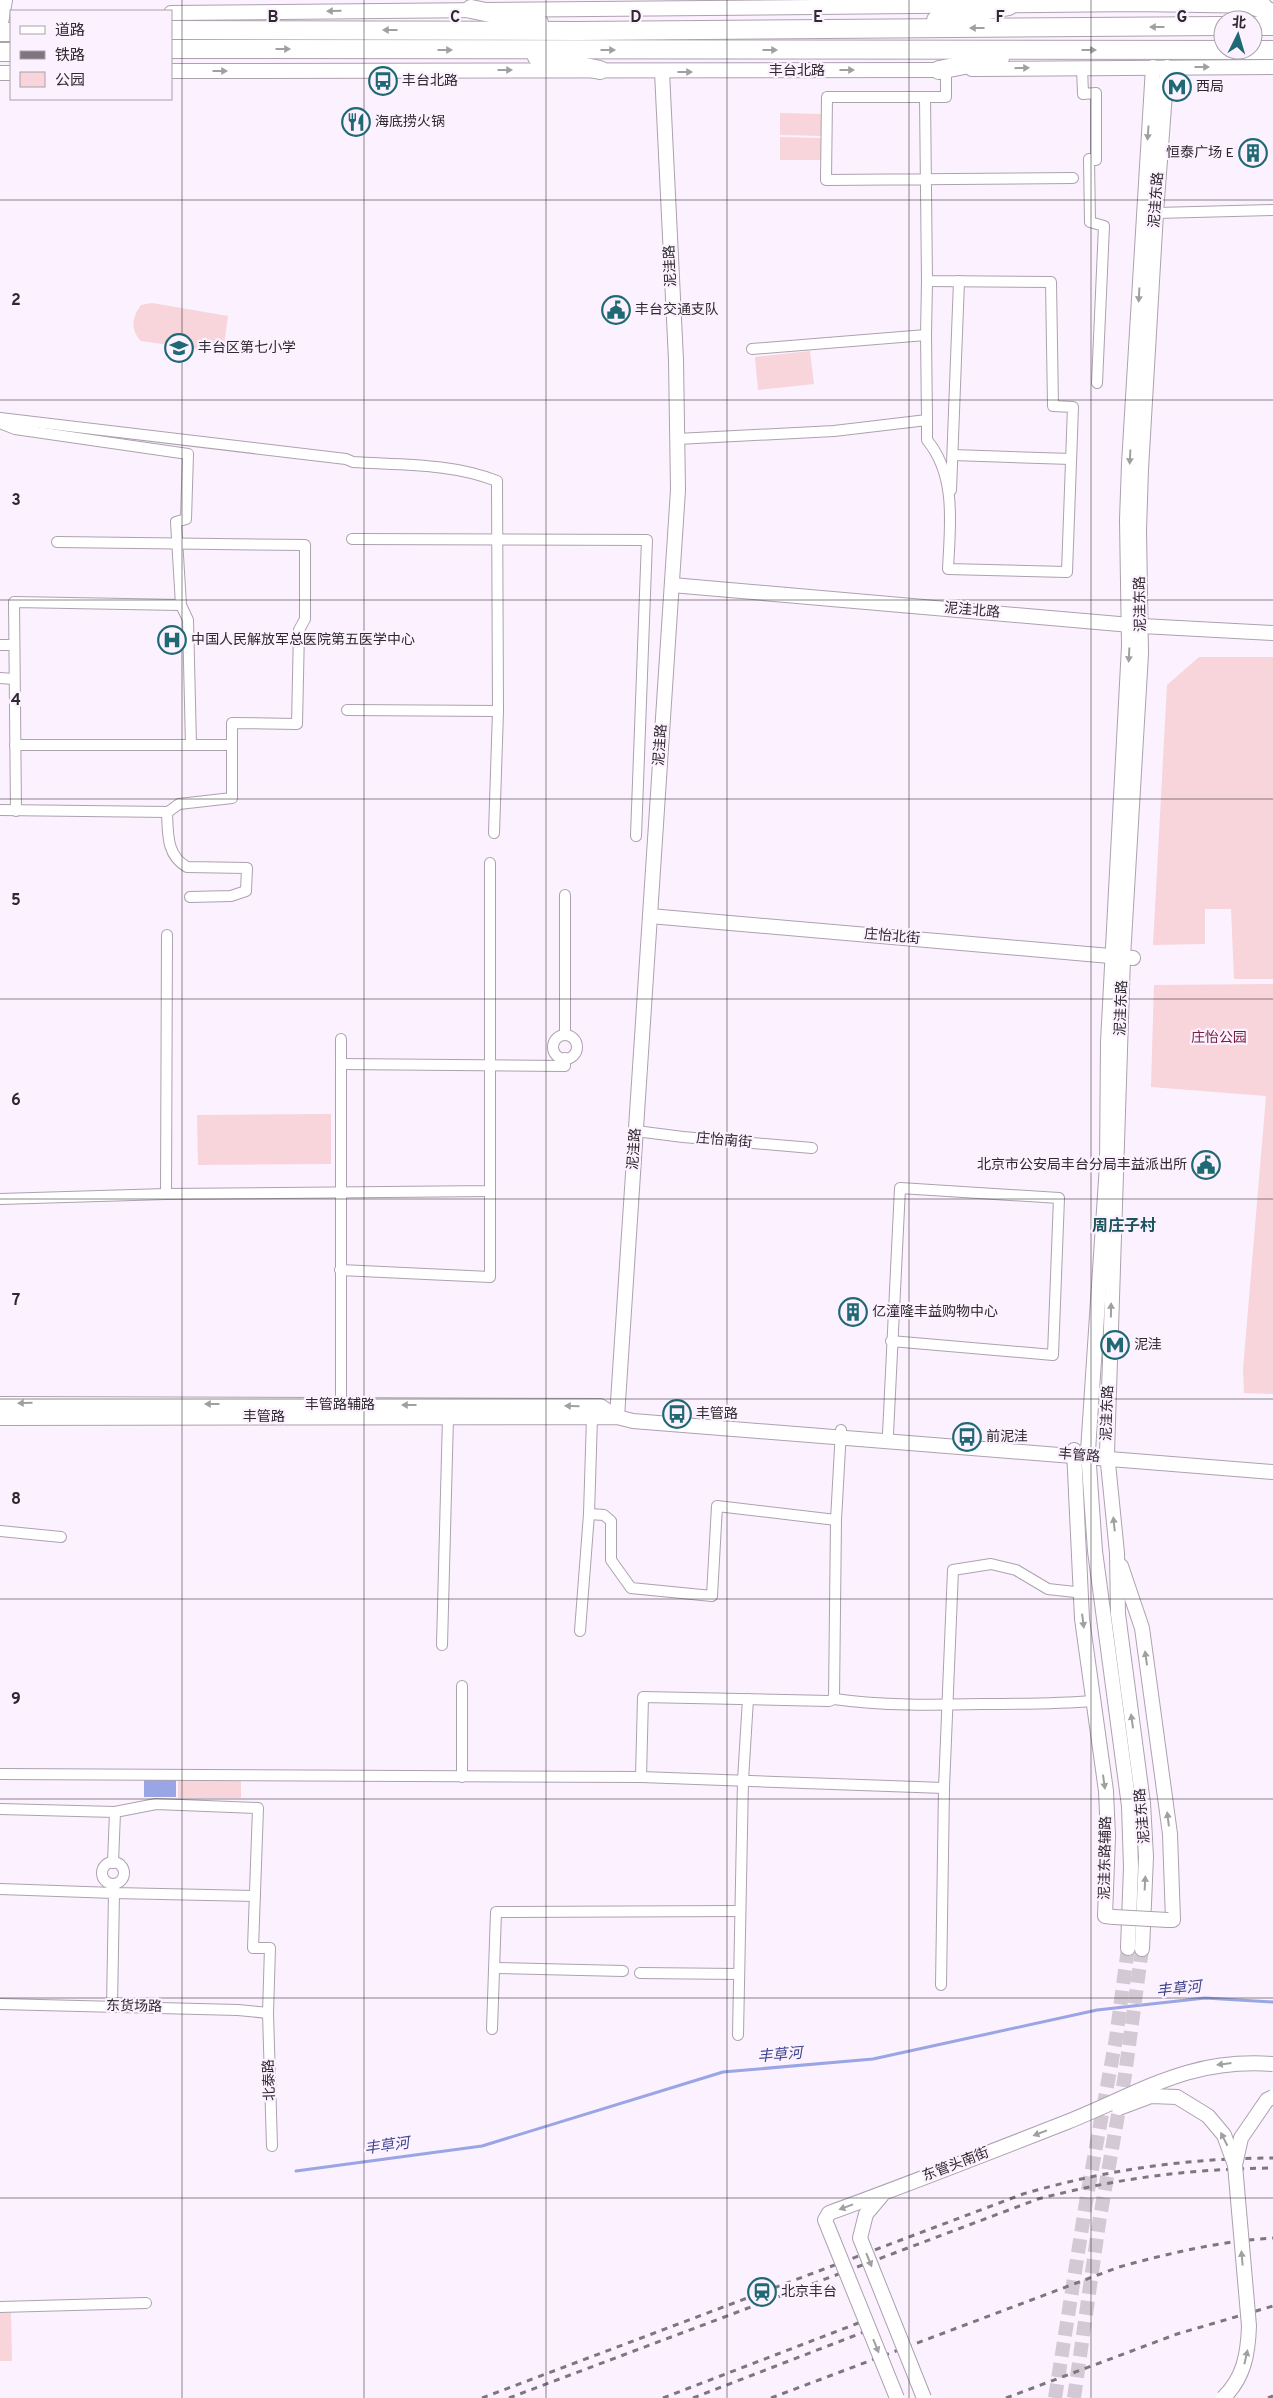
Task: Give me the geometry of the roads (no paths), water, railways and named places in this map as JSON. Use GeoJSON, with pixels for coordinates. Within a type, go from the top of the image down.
{"type":"FeatureCollection","features":[{"type":"Feature","properties":{"kind":"highway"},"geometry":{"type":"LineString","coordinates":[[896,28],[1009,6]]}},
{"type":"Feature","properties":{"kind":"highway"},"geometry":{"type":"LineString","coordinates":[[1254,6],[1273,13]]}},
{"type":"Feature","properties":{"kind":"highway"},"geometry":{"type":"LineString","coordinates":[[471,9],[579,31]]}},
{"type":"Feature","properties":{"kind":"highway"},"geometry":{"type":"LineString","coordinates":[[172,30],[579,31],[1213,26]]}},
{"type":"Feature","properties":{"kind":"highway","name":"丰台北路"},"geometry":{"type":"LineString","coordinates":[[172,49],[1273,50]]}},
{"type":"Feature","properties":{"kind":"highway"},"geometry":{"type":"LineString","coordinates":[[500,50],[600,70]]}},
{"type":"Feature","properties":{"kind":"highway"},"geometry":{"type":"LineString","coordinates":[[942,70],[1041,50]]}},
{"type":"Feature","properties":{"kind":"street"},"geometry":{"type":"LineString","coordinates":[[3,21],[5,0]]}},
{"type":"Feature","properties":{"kind":"street"},"geometry":{"type":"LineString","coordinates":[[172,13],[471,9],[645,4],[1009,6],[1210,2],[1273,6]]}},
{"type":"Feature","properties":{"kind":"street"},"geometry":{"type":"LineString","coordinates":[[1082,67],[1083,94],[1096,93],[1096,160],[1089,159],[1090,222],[1104,226],[1097,382]]}},
{"type":"Feature","properties":{"kind":"street","name":"丰台北路"},"geometry":{"type":"LineString","coordinates":[[172,71],[600,70],[662,72],[1082,67],[1273,67]]}},
{"type":"Feature","properties":{"kind":"street","name":"泥洼东路"},"geometry":{"type":"LineString","coordinates":[[1136,625],[1127,520],[1153,67]]}},
{"type":"Feature","properties":{"kind":"street","name":"泥洼东路"},"geometry":{"type":"LineString","coordinates":[[1123,957],[1108,1042],[1107,1165],[1088,1454],[1095,1551],[1129,1806],[1135,1948],[1146,1857],[1143,1803],[1118,1614],[1117,1553],[1107,1456],[1140,487],[1159,166],[1167,67]]}},
{"type":"Feature","properties":{"kind":"street"},"geometry":{"type":"LineString","coordinates":[[942,70],[946,97],[826,97],[826,180],[1073,178]]}},
{"type":"Feature","properties":{"kind":"street","name":"泥洼路"},"geometry":{"type":"LineString","coordinates":[[617,1417],[678,490],[676,360],[662,72]]}},
{"type":"Feature","properties":{"kind":"street"},"geometry":{"type":"LineString","coordinates":[[1151,99],[1158,96],[1161,100],[1159,166]]}},
{"type":"Feature","properties":{"kind":"street"},"geometry":{"type":"LineString","coordinates":[[925,97],[927,440],[938,453],[951,499]]}},
{"type":"Feature","properties":{"kind":"street"},"geometry":{"type":"LineString","coordinates":[[1156,213],[1273,210]]}},
{"type":"Feature","properties":{"kind":"street"},"geometry":{"type":"LineString","coordinates":[[927,280],[1051,282],[1053,406],[1073,407],[1067,572],[948,570],[959,281]]}},
{"type":"Feature","properties":{"kind":"street"},"geometry":{"type":"LineString","coordinates":[[752,349],[926,335]]}},
{"type":"Feature","properties":{"kind":"street"},"geometry":{"type":"LineString","coordinates":[[0,418],[346,459],[353,462],[421,466],[477,473],[497,481],[498,711],[494,833]]}},
{"type":"Feature","properties":{"kind":"street"},"geometry":{"type":"LineString","coordinates":[[677,439],[834,431],[927,420]]}},
{"type":"Feature","properties":{"kind":"street"},"geometry":{"type":"LineString","coordinates":[[0,423],[15,429],[188,454],[186,518],[176,522],[181,605],[188,620],[191,745]]}},
{"type":"Feature","properties":{"kind":"street"},"geometry":{"type":"LineString","coordinates":[[953,455],[1071,459]]}},
{"type":"Feature","properties":{"kind":"street"},"geometry":{"type":"LineString","coordinates":[[352,539],[647,540],[636,836]]}},
{"type":"Feature","properties":{"kind":"street"},"geometry":{"type":"LineString","coordinates":[[0,810],[166,812],[179,804],[232,798],[232,723],[297,724],[299,630],[305,619],[305,545],[57,542]]}},
{"type":"Feature","properties":{"kind":"street","name":"泥洼北路"},"geometry":{"type":"LineString","coordinates":[[672,585],[1136,625],[1273,633]]}},
{"type":"Feature","properties":{"kind":"street"},"geometry":{"type":"LineString","coordinates":[[16,811],[14,602],[181,605]]}},
{"type":"Feature","properties":{"kind":"street"},"geometry":{"type":"LineString","coordinates":[[0,645],[14,645]]}},
{"type":"Feature","properties":{"kind":"street"},"geometry":{"type":"LineString","coordinates":[[0,678],[14,679]]}},
{"type":"Feature","properties":{"kind":"street"},"geometry":{"type":"LineString","coordinates":[[347,710],[498,711]]}},
{"type":"Feature","properties":{"kind":"street"},"geometry":{"type":"LineString","coordinates":[[14,746],[232,745]]}},
{"type":"Feature","properties":{"kind":"street"},"geometry":{"type":"LineString","coordinates":[[166,812],[169,846],[179,862],[187,867],[247,868],[246,891],[231,896],[190,897]]}},
{"type":"Feature","properties":{"kind":"street"},"geometry":{"type":"LineString","coordinates":[[340,1270],[490,1277],[490,863]]}},
{"type":"Feature","properties":{"kind":"street"},"geometry":{"type":"LineString","coordinates":[[565,895],[565,1035]]}},
{"type":"Feature","properties":{"kind":"street","name":"庄怡北街"},"geometry":{"type":"LineString","coordinates":[[650,916],[1123,957]]}},
{"type":"Feature","properties":{"kind":"street"},"geometry":{"type":"LineString","coordinates":[[166,1194],[167,935]]}},
{"type":"Feature","properties":{"kind":"street"},"geometry":{"type":"LineString","coordinates":[[565,1035],[574,1039],[576,1046],[574,1054],[565,1058],[557,1055],[553,1045],[557,1038],[565,1035]]}},
{"type":"Feature","properties":{"kind":"street"},"geometry":{"type":"LineString","coordinates":[[341,1039],[341,1405]]}},
{"type":"Feature","properties":{"kind":"street"},"geometry":{"type":"LineString","coordinates":[[341,1064],[565,1066],[565,1058]]}},
{"type":"Feature","properties":{"kind":"street","name":"庄怡南街"},"geometry":{"type":"LineString","coordinates":[[636,1131],[812,1148]]}},
{"type":"Feature","properties":{"kind":"street"},"geometry":{"type":"LineString","coordinates":[[888,1434],[891,1341],[900,1188],[1059,1198],[1054,1355],[891,1341]]}},
{"type":"Feature","properties":{"kind":"street"},"geometry":{"type":"LineString","coordinates":[[0,1199],[166,1194],[490,1192]]}},
{"type":"Feature","properties":{"kind":"street"},"geometry":{"type":"LineString","coordinates":[[50,1403],[81,1418]]}},
{"type":"Feature","properties":{"kind":"street","name":"丰管路辅路"},"geometry":{"type":"LineString","coordinates":[[0,1404],[600,1406],[617,1417]]}},
{"type":"Feature","properties":{"kind":"street"},"geometry":{"type":"LineString","coordinates":[[442,1645],[450,1417],[477,1405]]}},
{"type":"Feature","properties":{"kind":"street"},"geometry":{"type":"LineString","coordinates":[[580,1631],[589,1514],[592,1417]]}},
{"type":"Feature","properties":{"kind":"street","name":"丰管路"},"geometry":{"type":"LineString","coordinates":[[0,1418],[617,1417],[634,1421],[841,1434],[1088,1454],[1273,1472]]}},
{"type":"Feature","properties":{"kind":"street"},"geometry":{"type":"LineString","coordinates":[[834,1699],[836,1520],[841,1434]]}},
{"type":"Feature","properties":{"kind":"street","name":"丰管路"},"geometry":{"type":"LineString","coordinates":[[841,1434],[888,1434],[1074,1453]]}},
{"type":"Feature","properties":{"kind":"street","name":"泥洼东路辅路"},"geometry":{"type":"LineString","coordinates":[[1074,1453],[1082,1573],[1081,1604],[1106,1791],[1108,1836],[1105,1916],[1173,1920],[1170,1834],[1142,1628],[1117,1553]]}},
{"type":"Feature","properties":{"kind":"street","name":"丰管路"},"geometry":{"type":"LineString","coordinates":[[1107,1456],[1273,1464]]}},
{"type":"Feature","properties":{"kind":"street"},"geometry":{"type":"LineString","coordinates":[[589,1514],[604,1514],[611,1521],[609,1548],[611,1560],[631,1588],[712,1596],[717,1506],[836,1520]]}},
{"type":"Feature","properties":{"kind":"street"},"geometry":{"type":"LineString","coordinates":[[0,1531],[61,1537]]}},
{"type":"Feature","properties":{"kind":"street"},"geometry":{"type":"LineString","coordinates":[[941,1986],[944,1788],[953,1570],[991,1564],[1016,1570],[1048,1589],[1075,1592]]}},
{"type":"Feature","properties":{"kind":"street"},"geometry":{"type":"LineString","coordinates":[[462,1686],[462,1777]]}},
{"type":"Feature","properties":{"kind":"street"},"geometry":{"type":"LineString","coordinates":[[641,1777],[643,1698],[829,1701],[834,1699],[872,1704],[948,1705],[1068,1703],[1093,1700]]}},
{"type":"Feature","properties":{"kind":"street"},"geometry":{"type":"LineString","coordinates":[[738,2035],[743,1780],[748,1699]]}},
{"type":"Feature","properties":{"kind":"street"},"geometry":{"type":"LineString","coordinates":[[0,1774],[641,1777],[944,1788]]}},
{"type":"Feature","properties":{"kind":"street"},"geometry":{"type":"LineString","coordinates":[[0,1809],[115,1812],[156,1804],[258,1808],[255,1896],[114,1888],[0,1889]]}},
{"type":"Feature","properties":{"kind":"street"},"geometry":{"type":"LineString","coordinates":[[113,1863],[115,1812]]}},
{"type":"Feature","properties":{"kind":"street"},"geometry":{"type":"LineString","coordinates":[[112,2007],[114,1888],[122,1880],[124,1873],[121,1866],[113,1863],[105,1866],[102,1872],[106,1881],[114,1888]]}},
{"type":"Feature","properties":{"kind":"street","name":"北泰路"},"geometry":{"type":"LineString","coordinates":[[255,1896],[253,1948],[270,1948],[268,2014],[272,2146]]}},
{"type":"Feature","properties":{"kind":"street"},"geometry":{"type":"LineString","coordinates":[[492,2029],[496,1912],[740,1911]]}},
{"type":"Feature","properties":{"kind":"street"},"geometry":{"type":"LineString","coordinates":[[495,1968],[623,1972]]}},
{"type":"Feature","properties":{"kind":"street"},"geometry":{"type":"LineString","coordinates":[[640,1973],[739,1974]]}},
{"type":"Feature","properties":{"kind":"street","name":"东货场路"},"geometry":{"type":"LineString","coordinates":[[0,2004],[238,2010],[268,2014]]}},
{"type":"Feature","properties":{"kind":"street","name":"东管头南街"},"geometry":{"type":"LineString","coordinates":[[897,2398],[825,2220],[829,2213],[1070,2121],[1180,2074],[1230,2063],[1273,2064]]}},
{"type":"Feature","properties":{"kind":"street"},"geometry":{"type":"LineString","coordinates":[[1070,2121],[1115,2109],[1151,2096],[1177,2097],[1208,2116],[1224,2135],[1235,2165],[1249,2326],[1248,2353],[1242,2371],[1232,2389],[1223,2398]]}},
{"type":"Feature","properties":{"kind":"street"},"geometry":{"type":"LineString","coordinates":[[1235,2165],[1242,2138],[1267,2100],[1273,2097]]}},
{"type":"Feature","properties":{"kind":"street"},"geometry":{"type":"LineString","coordinates":[[908,2184],[881,2196],[866,2214],[860,2238],[924,2398]]}},
{"type":"Feature","properties":{"kind":"street"},"geometry":{"type":"LineString","coordinates":[[0,2307],[146,2303]]}},
{"type":"Feature","properties":{"kind":"water"},"geometry":{"type":"Polygon","coordinates":[[[144,1776],[176,1777],[176,1797],[144,1797],[144,1776]]]}},
{"type":"Feature","properties":{"kind":"waterway","name":"丰草河"},"geometry":{"type":"LineString","coordinates":[[296,2171],[482,2146],[723,2072],[873,2059],[1097,2010],[1205,1998],[1273,2002]]}},
{"type":"Feature","properties":{"kind":"tunnel"},"geometry":{"type":"LineString","coordinates":[[1055,2398],[1087,2196],[1116,2038],[1128,1948]]}},
{"type":"Feature","properties":{"kind":"tunnel"},"geometry":{"type":"LineString","coordinates":[[1074,2398],[1099,2223],[1125,2075],[1142,1949]]}},
{"type":"Feature","properties":{"kind":"railway"},"geometry":{"type":"LineString","coordinates":[[482,2398],[1023,2194],[1085,2178],[1147,2167],[1210,2160],[1273,2158]]}},
{"type":"Feature","properties":{"kind":"railway"},"geometry":{"type":"LineString","coordinates":[[509,2398],[1038,2199],[1097,2185],[1154,2176],[1212,2170],[1273,2168]]}},
{"type":"Feature","properties":{"kind":"railway"},"geometry":{"type":"LineString","coordinates":[[771,2398],[1119,2267],[1196,2248],[1273,2238]]}},
{"type":"Feature","properties":{"kind":"railway"},"geometry":{"type":"LineString","coordinates":[[1006,2398],[1177,2334],[1273,2306]]}},
{"type":"Feature","properties":{"kind":"railway"},"geometry":{"type":"LineString","coordinates":[[663,2398],[861,2322]]}},
{"type":"Feature","properties":{"kind":"railway"},"geometry":{"type":"LineString","coordinates":[[693,2398],[864,2332]]}},
{"type":"Feature","properties":{"kind":"railway"},"geometry":{"type":"LineString","coordinates":[[1268,2398],[1273,2396]]}},
{"type":"Feature","properties":{"kind":"place","name":"丰台北路"},"geometry":{"type":"Point","coordinates":[383,81]}},
{"type":"Feature","properties":{"kind":"place","name":"西局"},"geometry":{"type":"Point","coordinates":[1177,87]}},
{"type":"Feature","properties":{"kind":"place","name":"海底捞火锅"},"geometry":{"type":"Point","coordinates":[356,122]}},
{"type":"Feature","properties":{"kind":"place","name":"恒泰广场 E"},"geometry":{"type":"Point","coordinates":[1253,153]}},
{"type":"Feature","properties":{"kind":"place","name":"丰台交通支队"},"geometry":{"type":"Point","coordinates":[616,310]}},
{"type":"Feature","properties":{"kind":"place","name":"丰台区第七小学"},"geometry":{"type":"Point","coordinates":[179,348]}},
{"type":"Feature","properties":{"kind":"place","name":"中国人民解放军总医院第五医学中心"},"geometry":{"type":"Point","coordinates":[172,640]}},
{"type":"Feature","properties":{"kind":"place","name":"北京市公安局丰台分局丰益派出所"},"geometry":{"type":"Point","coordinates":[1206,1165]}},
{"type":"Feature","properties":{"kind":"place","name":"亿潼隆丰益购物中心"},"geometry":{"type":"Point","coordinates":[853,1312]}},
{"type":"Feature","properties":{"kind":"place","name":"泥洼"},"geometry":{"type":"Point","coordinates":[1115,1345]}},
{"type":"Feature","properties":{"kind":"place","name":"丰管路"},"geometry":{"type":"Point","coordinates":[677,1414]}},
{"type":"Feature","properties":{"kind":"place","name":"前泥洼"},"geometry":{"type":"Point","coordinates":[967,1437]}},
{"type":"Feature","properties":{"kind":"place","name":"北京丰台"},"geometry":{"type":"Point","coordinates":[762,2292]}},
{"type":"Feature","properties":{"kind":"district","name":"周庄子村"},"geometry":{"type":"Point","coordinates":[1124,1227]}},
{"type":"Feature","properties":{"kind":"park label","name":"庄怡公园"},"geometry":{"type":"Point","coordinates":[1219,1038]}}]}
